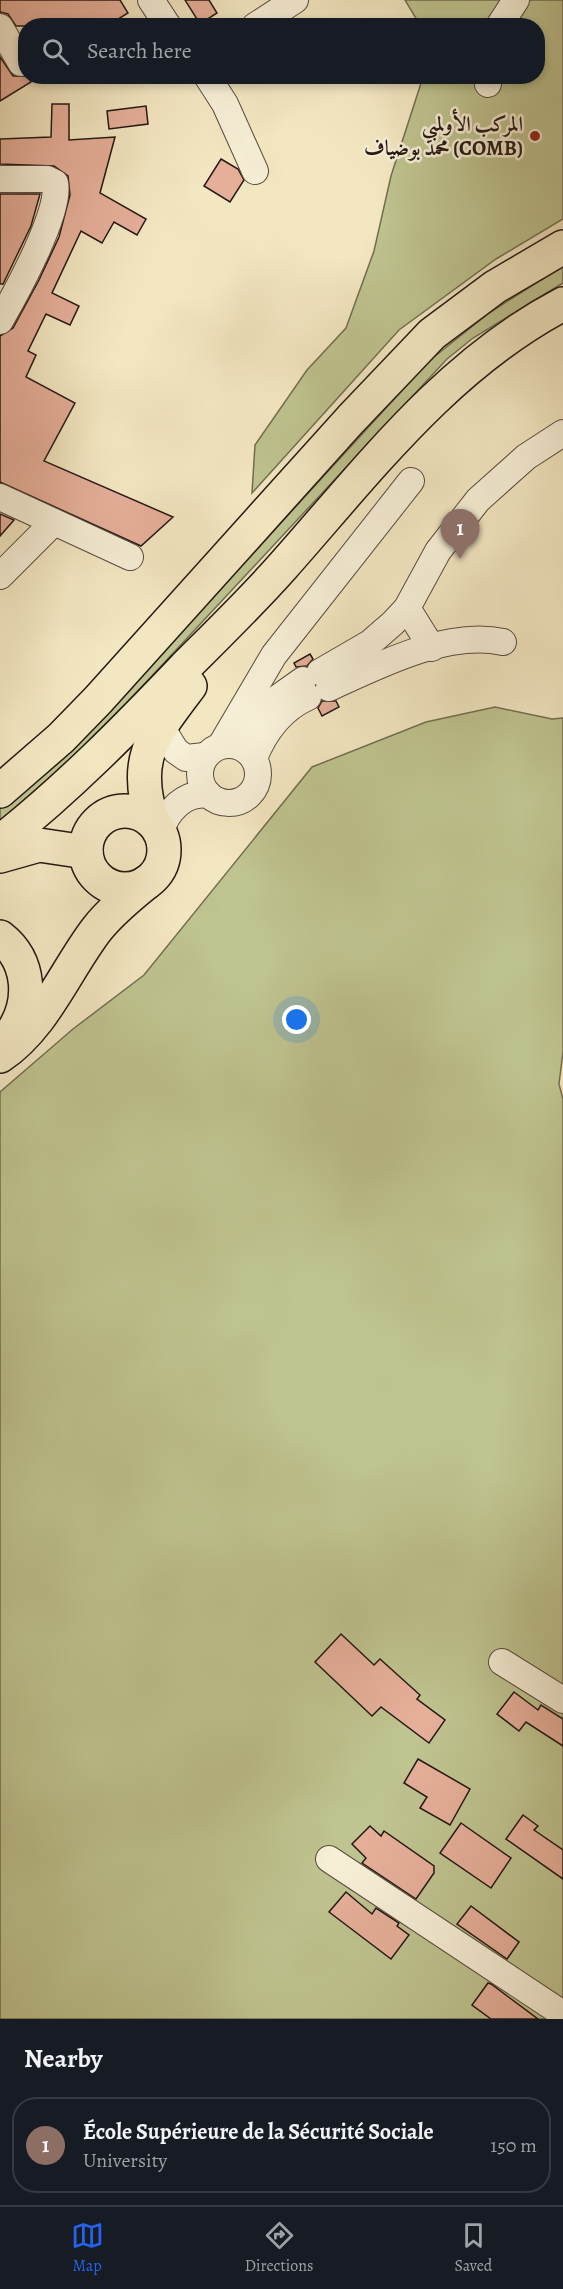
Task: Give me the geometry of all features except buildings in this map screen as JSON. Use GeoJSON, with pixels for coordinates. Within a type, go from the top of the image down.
{"type":"FeatureCollection","features":[{"type":"Feature","properties":{"kind":"highway"},"geometry":{"type":"LineString","coordinates":[[0,791],[61,738],[386,380],[432,334],[495,287],[563,247]]}},
{"type":"Feature","properties":{"kind":"highway"},"geometry":{"type":"LineString","coordinates":[[0,842],[59,795],[281,569],[408,422],[498,343],[563,304]]}},
{"type":"Feature","properties":{"kind":"highway"},"geometry":{"type":"LineString","coordinates":[[0,1056],[26,1031],[60,989],[97,929],[157,872],[163,860],[164,847],[144,793],[142,771],[151,744],[161,727],[281,569]]}},
{"type":"Feature","properties":{"kind":"highway"},"geometry":{"type":"LineString","coordinates":[[0,762],[171,616]]}},
{"type":"Feature","properties":{"kind":"highway"},"geometry":{"type":"LineString","coordinates":[[47,1003],[51,983],[87,916],[91,898],[89,860],[92,830],[109,814],[132,812],[156,828]]}},
{"type":"Feature","properties":{"kind":"highway"},"geometry":{"type":"LineString","coordinates":[[0,856],[39,845],[89,860],[99,879],[110,886],[123,889],[147,882]]}},
{"type":"Feature","properties":{"kind":"highway"},"geometry":{"type":"LineString","coordinates":[[0,937],[12,946],[21,963],[27,984],[19,1023],[0,1046]]}},
{"type":"Feature","properties":{"kind":"street"},"geometry":{"type":"LineString","coordinates":[[152,0],[163,18]]}},
{"type":"Feature","properties":{"kind":"street"},"geometry":{"type":"LineString","coordinates":[[267,18],[295,0]]}},
{"type":"Feature","properties":{"kind":"street"},"geometry":{"type":"LineString","coordinates":[[499,18],[502,0]]}},
{"type":"Feature","properties":{"kind":"street"},"geometry":{"type":"LineString","coordinates":[[504,18],[516,0]]}},
{"type":"Feature","properties":{"kind":"street"},"geometry":{"type":"LineString","coordinates":[[0,27],[18,58]]}},
{"type":"Feature","properties":{"kind":"street"},"geometry":{"type":"LineString","coordinates":[[212,84],[225,104],[255,171]]}},
{"type":"Feature","properties":{"kind":"street"},"geometry":{"type":"LineString","coordinates":[[0,179],[47,179],[55,183],[58,193],[45,230],[0,321]]}},
{"type":"Feature","properties":{"kind":"street"},"geometry":{"type":"LineString","coordinates":[[254,758],[273,724],[286,710],[370,643],[407,608],[438,551],[478,500],[526,457],[563,433]]}},
{"type":"Feature","properties":{"kind":"street"},"geometry":{"type":"LineString","coordinates":[[209,795],[201,783],[199,773],[218,748],[274,655],[411,481]]}},
{"type":"Feature","properties":{"kind":"street"},"geometry":{"type":"LineString","coordinates":[[0,497],[130,557]]}},
{"type":"Feature","properties":{"kind":"street"},"geometry":{"type":"LineString","coordinates":[[0,576],[53,523]]}},
{"type":"Feature","properties":{"kind":"street"},"geometry":{"type":"LineString","coordinates":[[407,608],[432,648]]}},
{"type":"Feature","properties":{"kind":"street"},"geometry":{"type":"LineString","coordinates":[[161,727],[168,741],[181,755],[195,759],[218,748],[255,714],[316,684],[432,648],[474,638],[503,642]]}},
{"type":"Feature","properties":{"kind":"street"},"geometry":{"type":"LineString","coordinates":[[156,828],[189,795],[196,793],[209,795],[221,802],[231,804],[249,795],[258,777],[254,758],[247,750],[218,748]]}},
{"type":"Feature","properties":{"kind":"street"},"geometry":{"type":"LineString","coordinates":[[502,1662],[563,1700]]}},
{"type":"Feature","properties":{"kind":"street"},"geometry":{"type":"LineString","coordinates":[[329,1859],[563,2014]]}},
{"type":"Feature","properties":{"kind":"green space"},"geometry":{"type":"Polygon","coordinates":[[[405,0],[563,0],[563,219],[496,259],[399,330],[252,493],[255,445],[307,370],[346,328],[374,251],[391,176],[421,84],[545,84],[545,18],[416,18],[405,0]]]}},
{"type":"Feature","properties":{"kind":"green space"},"geometry":{"type":"Polygon","coordinates":[[[563,266],[563,283],[473,338],[447,359],[96,736],[34,793],[0,820],[0,809],[34,781],[171,643],[429,361],[489,313],[563,266]]]}},
{"type":"Feature","properties":{"kind":"green space"},"geometry":{"type":"Polygon","coordinates":[[[495,707],[552,719],[563,718],[563,1052],[559,1084],[563,1099],[563,2019],[0,2019],[0,1092],[73,1029],[144,975],[312,767],[426,722],[495,707]]]}},
{"type":"Feature","properties":{"kind":"place","name":"المركب الأولمبي محمد بوضياف (COMB)"},"geometry":{"type":"Point","coordinates":[535,136]}},
{"type":"Feature","properties":{"kind":"place","name":"École Supérieure de la Sécurité Sociale"},"geometry":{"type":"Point","coordinates":[460,559]}}]}
